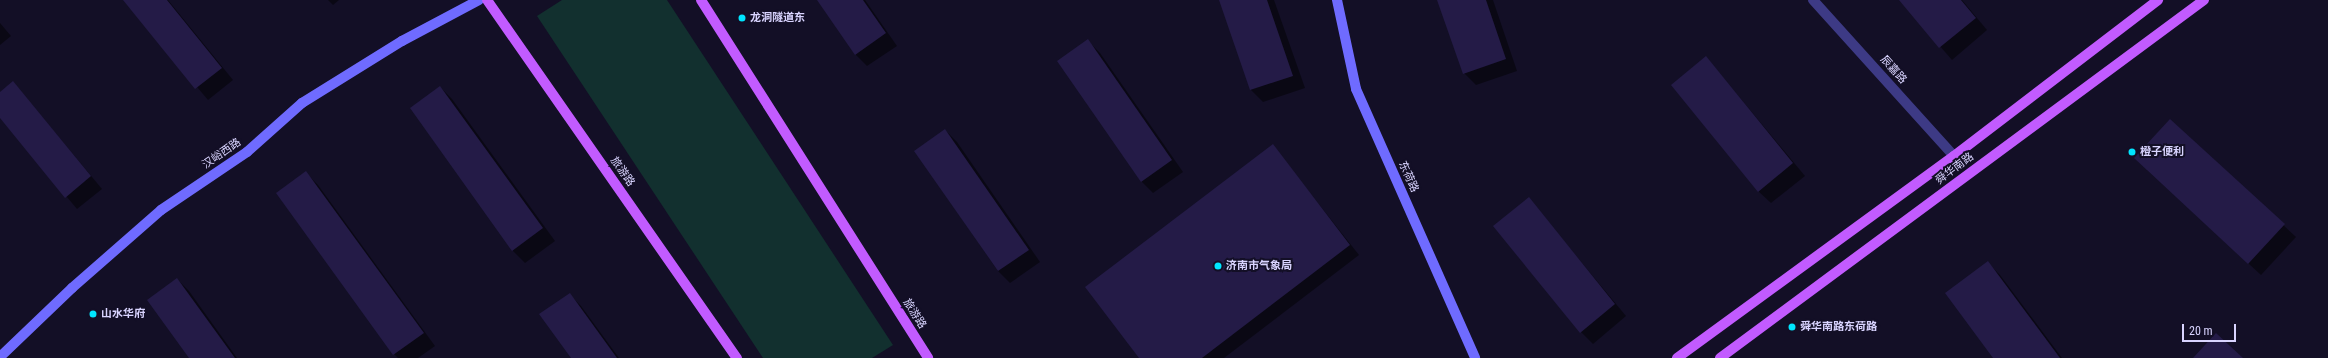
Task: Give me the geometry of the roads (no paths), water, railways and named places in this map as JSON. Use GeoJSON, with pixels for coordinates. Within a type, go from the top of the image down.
{"type":"FeatureCollection","features":[{"type":"Feature","properties":{"kind":"main road","name":"旅游路"},"geometry":{"type":"LineString","coordinates":[[487,0],[737,358]]}},
{"type":"Feature","properties":{"kind":"main road","name":"旅游路"},"geometry":{"type":"LineString","coordinates":[[701,0],[927,358]]}},
{"type":"Feature","properties":{"kind":"main road","name":"舜华南路"},"geometry":{"type":"LineString","coordinates":[[1677,358],[1954,156],[2158,0]]}},
{"type":"Feature","properties":{"kind":"main road","name":"舜华南路"},"geometry":{"type":"LineString","coordinates":[[1720,358],[2204,0]]}},
{"type":"Feature","properties":{"kind":"street","name":"汉峪西路"},"geometry":{"type":"LineString","coordinates":[[0,357],[72,288],[161,210],[247,152],[302,103],[402,41],[479,0]]}},
{"type":"Feature","properties":{"kind":"street","name":"东荷路"},"geometry":{"type":"LineString","coordinates":[[1337,0],[1356,89],[1475,358]]}},
{"type":"Feature","properties":{"kind":"street","name":"辰嘉路"},"geometry":{"type":"LineString","coordinates":[[1813,0],[1954,156]]}},
{"type":"Feature","properties":{"kind":"place","name":"龙洞隧道东"},"geometry":{"type":"Point","coordinates":[742,18]}},
{"type":"Feature","properties":{"kind":"place","name":"橙子便利"},"geometry":{"type":"Point","coordinates":[2132,152]}},
{"type":"Feature","properties":{"kind":"place","name":"济南市气象局"},"geometry":{"type":"Point","coordinates":[1218,266]}},
{"type":"Feature","properties":{"kind":"place","name":"山水华府"},"geometry":{"type":"Point","coordinates":[93,314]}},
{"type":"Feature","properties":{"kind":"place","name":"舜华南路东荷路"},"geometry":{"type":"Point","coordinates":[1792,327]}}]}
